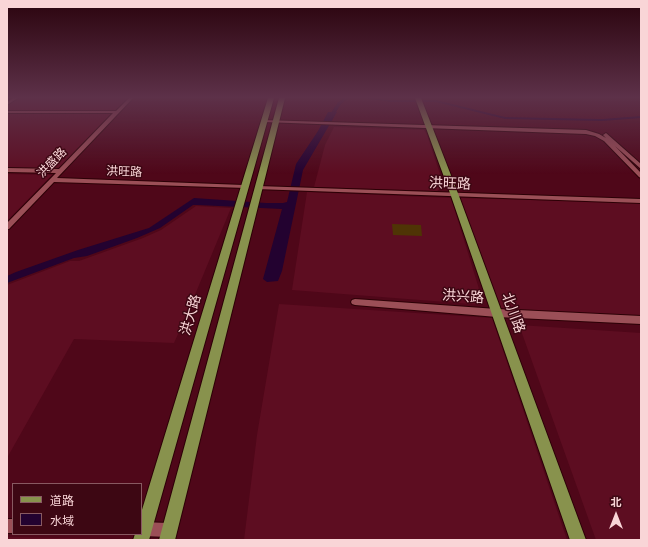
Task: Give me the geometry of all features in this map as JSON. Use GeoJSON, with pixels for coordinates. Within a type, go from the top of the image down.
{"type":"FeatureCollection","features":[{"type":"Feature","properties":{"kind":"main road","name":"洪大路"},"geometry":{"type":"LineString","coordinates":[[142,533],[244,187],[269,124]]}},
{"type":"Feature","properties":{"kind":"main road","name":"洪大路"},"geometry":{"type":"LineString","coordinates":[[168,535],[258,188],[269,124]]}},
{"type":"Feature","properties":{"kind":"main road","name":"北川路"},"geometry":{"type":"LineString","coordinates":[[428,125],[456,196],[578,540]]}},
{"type":"Feature","properties":{"kind":"street","name":"洪盛路"},"geometry":{"type":"LineString","coordinates":[[7,226],[106,124]]}},
{"type":"Feature","properties":{"kind":"street"},"geometry":{"type":"LineString","coordinates":[[381,124],[595,130],[609,137],[641,167]]}},
{"type":"Feature","properties":{"kind":"street"},"geometry":{"type":"LineString","coordinates":[[584,130],[606,140],[641,176]]}},
{"type":"Feature","properties":{"kind":"street"},"geometry":{"type":"LineString","coordinates":[[7,170],[58,173]]}},
{"type":"Feature","properties":{"kind":"street"},"geometry":{"type":"LineString","coordinates":[[7,173],[58,173]]}},
{"type":"Feature","properties":{"kind":"street","name":"洪旺路"},"geometry":{"type":"LineString","coordinates":[[51,180],[244,187]]}},
{"type":"Feature","properties":{"kind":"street","name":"洪旺路"},"geometry":{"type":"LineString","coordinates":[[258,188],[456,196],[641,201]]}},
{"type":"Feature","properties":{"kind":"street","name":"洪兴路"},"geometry":{"type":"LineString","coordinates":[[355,302],[497,313],[641,320]]}},
{"type":"Feature","properties":{"kind":"street"},"geometry":{"type":"LineString","coordinates":[[142,533],[168,535]]}},
{"type":"Feature","properties":{"kind":"shaded area"},"geometry":{"type":"Polygon","coordinates":[[[7,124],[103,124],[57,170],[7,169],[7,124]]]}},
{"type":"Feature","properties":{"kind":"shaded area"},"geometry":{"type":"Polygon","coordinates":[[[334,127],[424,130],[444,186],[437,191],[314,187],[325,145],[334,127]]]}},
{"type":"Feature","properties":{"kind":"shaded area"},"geometry":{"type":"Polygon","coordinates":[[[7,174],[52,175],[7,221],[7,174]]]}},
{"type":"Feature","properties":{"kind":"shaded area"},"geometry":{"type":"Polygon","coordinates":[[[307,192],[451,198],[484,305],[292,290],[307,192]]]}},
{"type":"Feature","properties":{"kind":"shaded area"},"geometry":{"type":"Polygon","coordinates":[[[458,198],[641,203],[641,317],[502,310],[458,198]]]}},
{"type":"Feature","properties":{"kind":"shaded area"},"geometry":{"type":"Polygon","coordinates":[[[196,206],[231,208],[174,343],[74,339],[7,458],[7,285],[70,261],[79,261],[143,238],[161,230],[196,206]]]}},
{"type":"Feature","properties":{"kind":"shaded area"},"geometry":{"type":"Polygon","coordinates":[[[392,224],[421,225],[422,236],[393,235],[392,224]]]}},
{"type":"Feature","properties":{"kind":"shaded area"},"geometry":{"type":"Polygon","coordinates":[[[279,304],[492,318],[567,540],[244,540],[257,435],[279,304]]]}},
{"type":"Feature","properties":{"kind":"shaded area"},"geometry":{"type":"Polygon","coordinates":[[[519,325],[641,333],[641,540],[596,540],[519,325]]]}},
{"type":"Feature","properties":{"kind":"shaded area"},"geometry":{"type":"Polygon","coordinates":[[[7,537],[113,539],[113,540],[7,540],[7,537]]]}},
{"type":"Feature","properties":{"kind":"water"},"geometry":{"type":"Polygon","coordinates":[[[322,124],[330,124],[303,170],[282,271],[278,281],[267,282],[263,279],[282,209],[193,205],[160,228],[137,238],[87,256],[74,258],[7,283],[7,276],[16,272],[78,250],[149,228],[194,198],[266,203],[287,202],[296,164],[322,124]]]}}]}
